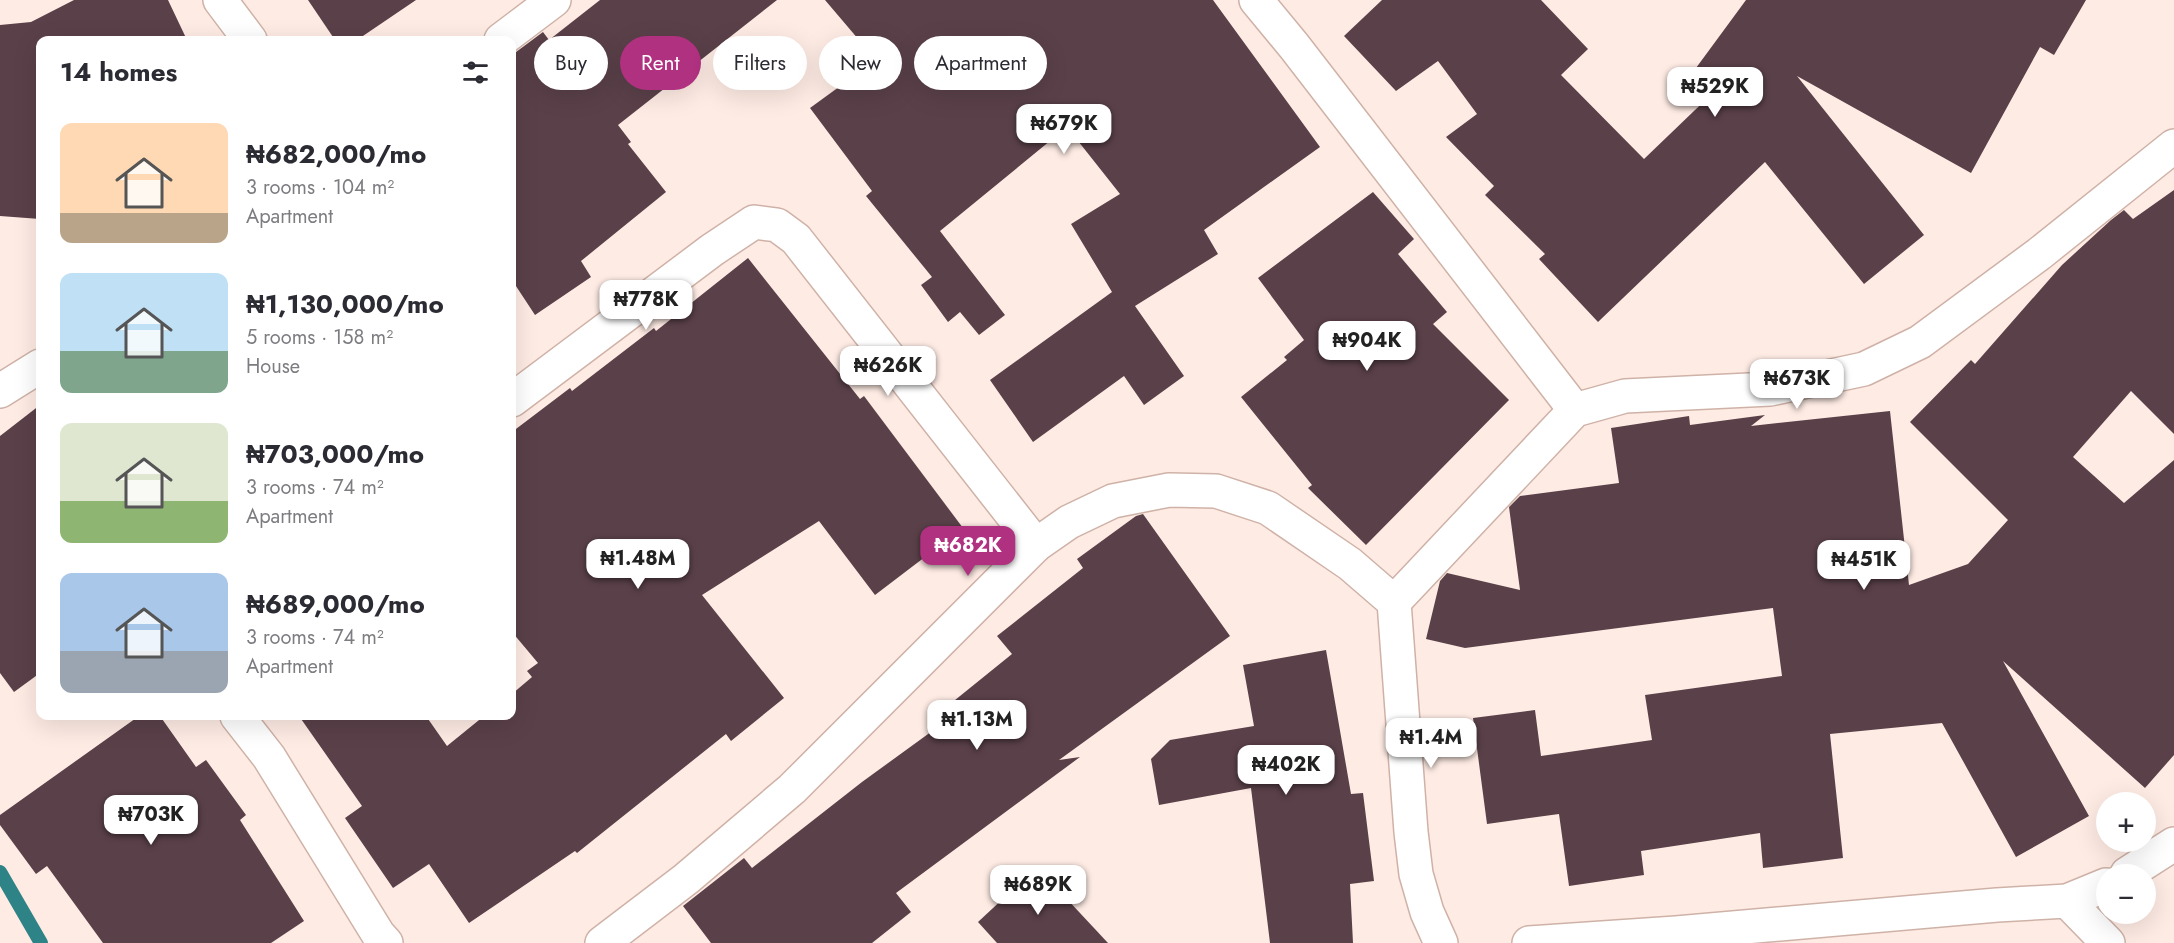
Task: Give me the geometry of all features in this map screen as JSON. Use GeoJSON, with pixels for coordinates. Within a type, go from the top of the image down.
{"type":"FeatureCollection","features":[{"type":"Feature","properties":{"kind":"street"},"geometry":{"type":"LineString","coordinates":[[220,0],[247,36]]}},
{"type":"Feature","properties":{"kind":"street"},"geometry":{"type":"LineString","coordinates":[[506,36],[554,0]]}},
{"type":"Feature","properties":{"kind":"street"},"geometry":{"type":"LineString","coordinates":[[1256,0],[1575,410]]}},
{"type":"Feature","properties":{"kind":"street"},"geometry":{"type":"LineString","coordinates":[[1394,602],[1575,410],[1625,396],[1770,389],[1864,369],[1920,342],[2039,254],[2174,146]]}},
{"type":"Feature","properties":{"kind":"street"},"geometry":{"type":"LineString","coordinates":[[516,397],[737,233],[754,222],[777,225],[796,239],[1036,545]]}},
{"type":"Feature","properties":{"kind":"street"},"geometry":{"type":"LineString","coordinates":[[0,391],[36,368]]}},
{"type":"Feature","properties":{"kind":"street"},"geometry":{"type":"LineString","coordinates":[[602,943],[686,879],[792,789],[1036,545],[1069,522],[1113,501],[1169,490],[1216,491],[1268,508],[1350,564],[1394,602],[1416,874],[1427,912],[1441,943]]}},
{"type":"Feature","properties":{"kind":"street"},"geometry":{"type":"LineString","coordinates":[[240,720],[269,757],[378,934],[386,943]]}},
{"type":"Feature","properties":{"kind":"street"},"geometry":{"type":"LineString","coordinates":[[2143,864],[2174,844]]}},
{"type":"Feature","properties":{"kind":"street"},"geometry":{"type":"LineString","coordinates":[[1529,943],[2067,901],[2096,889]]}},
{"type":"Feature","properties":{"kind":"street"},"geometry":{"type":"LineString","coordinates":[[2067,901],[2108,943]]}},
{"type":"Feature","properties":{"kind":"building"},"geometry":{"type":"Polygon","coordinates":[[[74,0],[168,0],[185,36],[36,36],[36,219],[0,216],[0,25],[31,22],[74,0]]]}},
{"type":"Feature","properties":{"kind":"building"},"geometry":{"type":"Polygon","coordinates":[[[308,0],[416,0],[363,36],[332,36],[308,0]]]}},
{"type":"Feature","properties":{"kind":"building"},"geometry":{"type":"Polygon","coordinates":[[[600,0],[777,0],[731,36],[713,36],[713,50],[701,60],[701,36],[620,36],[620,90],[663,90],[618,125],[631,142],[628,144],[666,192],[581,261],[591,277],[535,315],[516,286],[516,52],[534,39],[534,90],[608,90],[608,36],[554,36],[600,0]]]}},
{"type":"Feature","properties":{"kind":"building"},"geometry":{"type":"Polygon","coordinates":[[[825,0],[1213,0],[1320,147],[1204,230],[1218,254],[1135,306],[1184,376],[1144,405],[1124,376],[1033,442],[990,380],[1112,292],[1071,224],[1120,194],[1067,127],[940,231],[1005,315],[979,335],[960,312],[948,322],[921,285],[932,277],[866,196],[872,191],[810,108],[835,90],[902,90],[902,36],[856,36],[825,0]]]}},
{"type":"Feature","properties":{"kind":"building"},"geometry":{"type":"Polygon","coordinates":[[[1382,0],[1541,0],[1588,49],[1561,75],[1644,159],[1720,86],[1696,68],[1746,0],[2086,0],[2054,55],[2040,47],[1971,173],[1797,76],[1924,235],[1864,284],[1765,162],[1598,322],[1539,259],[1545,254],[1485,195],[1494,186],[1446,137],[1477,114],[1438,61],[1396,91],[1344,36],[1382,0]]]}},
{"type":"Feature","properties":{"kind":"building"},"geometry":{"type":"Polygon","coordinates":[[[2174,190],[2174,434],[2131,391],[2073,457],[2124,503],[2174,460],[2174,755],[2145,788],[2003,661],[2089,816],[2016,857],[1942,723],[1830,734],[1843,858],[1763,868],[1760,833],[1641,851],[1644,875],[1569,886],[1559,814],[1487,824],[1473,718],[1535,710],[1541,756],[1652,740],[1645,695],[1782,676],[1773,608],[1465,648],[1426,639],[1440,581],[1447,573],[1520,590],[1509,507],[1520,496],[1619,483],[1611,428],[1689,416],[1690,425],[1765,415],[1751,426],[1890,411],[1909,585],[1968,564],[2008,520],[1910,422],[1971,360],[1975,364],[2062,265],[2111,220],[2124,210],[2133,219],[2174,190]]]}},
{"type":"Feature","properties":{"kind":"building"},"geometry":{"type":"Polygon","coordinates":[[[1373,192],[1414,239],[1398,254],[1447,312],[1433,324],[1509,400],[1366,545],[1308,488],[1312,485],[1241,397],[1287,360],[1284,357],[1304,340],[1258,278],[1373,192]]]}},
{"type":"Feature","properties":{"kind":"building"},"geometry":{"type":"Polygon","coordinates":[[[748,258],[860,399],[864,396],[963,528],[875,595],[819,521],[702,595],[784,698],[731,741],[726,734],[577,853],[575,851],[469,923],[429,864],[393,888],[345,818],[362,806],[302,720],[429,720],[447,746],[479,720],[516,720],[516,691],[532,677],[527,671],[538,663],[516,637],[516,429],[570,388],[572,391],[654,328],[656,331],[748,258]]]}},
{"type":"Feature","properties":{"kind":"building"},"geometry":{"type":"Polygon","coordinates":[[[36,408],[36,676],[14,692],[0,673],[0,436],[36,408]]]}},
{"type":"Feature","properties":{"kind":"building"},"geometry":{"type":"Polygon","coordinates":[[[1143,514],[1230,636],[1059,760],[1080,757],[896,893],[911,912],[872,943],[711,943],[683,906],[744,858],[752,868],[862,782],[946,721],[939,713],[1012,654],[997,636],[1083,568],[1077,559],[1136,516],[1143,514]]]}},
{"type":"Feature","properties":{"kind":"building"},"geometry":{"type":"Polygon","coordinates":[[[1326,650],[1351,794],[1363,793],[1374,881],[1350,884],[1353,943],[1270,943],[1251,788],[1159,805],[1151,759],[1170,740],[1254,726],[1243,665],[1326,650]]]}},
{"type":"Feature","properties":{"kind":"building"},"geometry":{"type":"Polygon","coordinates":[[[133,720],[163,720],[196,767],[206,760],[246,815],[240,820],[304,921],[271,943],[103,943],[47,866],[36,874],[0,825],[0,815],[133,720]]]}},
{"type":"Feature","properties":{"kind":"building"},"geometry":{"type":"Polygon","coordinates":[[[1037,867],[1108,943],[997,943],[978,922],[1037,867]]]}},
{"type":"Feature","properties":{"kind":"waterway"},"geometry":{"type":"LineString","coordinates":[[0,872],[41,943]]}}]}
